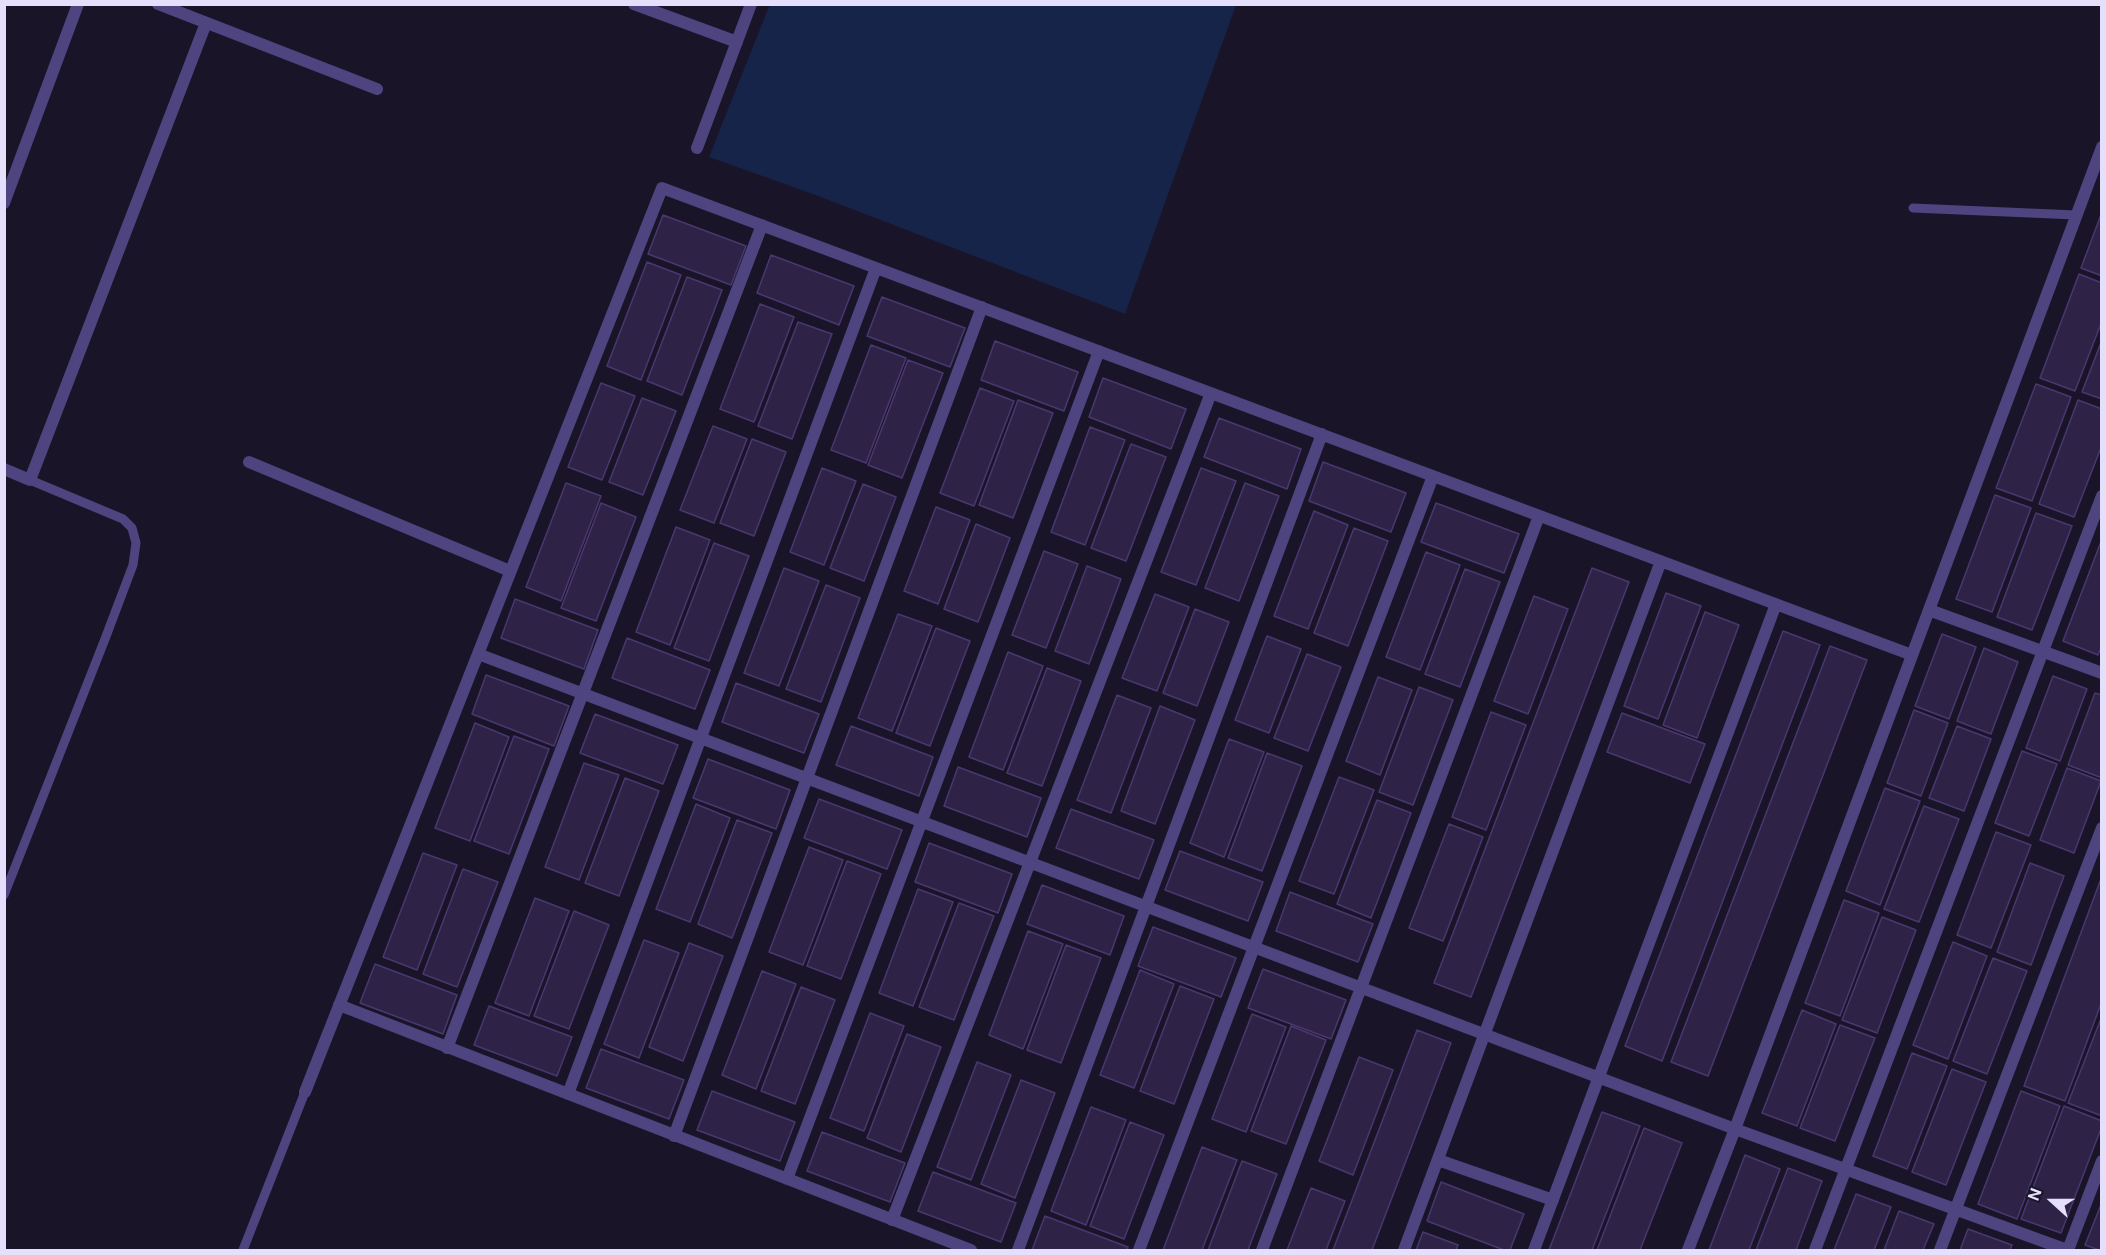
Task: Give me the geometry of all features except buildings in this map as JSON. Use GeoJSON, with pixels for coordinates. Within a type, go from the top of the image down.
{"type":"FeatureCollection","features":[{"type":"Feature","properties":{"kind":"street"},"geometry":{"type":"LineString","coordinates":[[4,203],[78,4]]}},
{"type":"Feature","properties":{"kind":"street"},"geometry":{"type":"LineString","coordinates":[[158,4],[377,89]]}},
{"type":"Feature","properties":{"kind":"street"},"geometry":{"type":"LineString","coordinates":[[634,4],[737,42]]}},
{"type":"Feature","properties":{"kind":"street"},"geometry":{"type":"LineString","coordinates":[[697,148],[751,4]]}},
{"type":"Feature","properties":{"kind":"street"},"geometry":{"type":"LineString","coordinates":[[4,470],[30,480],[206,23]]}},
{"type":"Feature","properties":{"kind":"street"},"geometry":{"type":"LineString","coordinates":[[1688,1251],[1736,1129],[2102,147]]}},
{"type":"Feature","properties":{"kind":"street"},"geometry":{"type":"LineString","coordinates":[[305,1092],[662,188],[1912,655]]}},
{"type":"Feature","properties":{"kind":"street"},"geometry":{"type":"LineString","coordinates":[[447,1048],[762,225]]}},
{"type":"Feature","properties":{"kind":"street"},"geometry":{"type":"LineString","coordinates":[[568,1094],[876,268]]}},
{"type":"Feature","properties":{"kind":"street"},"geometry":{"type":"LineString","coordinates":[[674,1136],[982,307]]}},
{"type":"Feature","properties":{"kind":"street"},"geometry":{"type":"LineString","coordinates":[[787,1179],[1099,351]]}},
{"type":"Feature","properties":{"kind":"street"},"geometry":{"type":"LineString","coordinates":[[892,1220],[1211,393]]}},
{"type":"Feature","properties":{"kind":"street"},"geometry":{"type":"LineString","coordinates":[[1018,1251],[1322,434]]}},
{"type":"Feature","properties":{"kind":"street"},"geometry":{"type":"LineString","coordinates":[[249,462],[510,571]]}},
{"type":"Feature","properties":{"kind":"street"},"geometry":{"type":"LineString","coordinates":[[1139,1251],[1433,476]]}},
{"type":"Feature","properties":{"kind":"street"},"geometry":{"type":"LineString","coordinates":[[1815,1251],[2102,496]]}},
{"type":"Feature","properties":{"kind":"street"},"geometry":{"type":"LineString","coordinates":[[1262,1251],[1539,516]]}},
{"type":"Feature","properties":{"kind":"street"},"geometry":{"type":"LineString","coordinates":[[1404,1251],[1661,561]]}},
{"type":"Feature","properties":{"kind":"street"},"geometry":{"type":"LineString","coordinates":[[1534,1251],[1776,604]]}},
{"type":"Feature","properties":{"kind":"street"},"geometry":{"type":"LineString","coordinates":[[1929,610],[2102,673]]}},
{"type":"Feature","properties":{"kind":"street"},"geometry":{"type":"LineString","coordinates":[[478,654],[1484,1035],[2067,1251],[2102,1161]]}},
{"type":"Feature","properties":{"kind":"street"},"geometry":{"type":"LineString","coordinates":[[1940,1251],[2102,828]]}},
{"type":"Feature","properties":{"kind":"street"},"geometry":{"type":"LineString","coordinates":[[339,1005],[971,1251]]}},
{"type":"Feature","properties":{"kind":"street"},"geometry":{"type":"LineString","coordinates":[[1438,1160],[1553,1200]]}},
{"type":"Feature","properties":{"kind":"lane"},"geometry":{"type":"LineString","coordinates":[[1913,208],[2076,215]]}},
{"type":"Feature","properties":{"kind":"lane"},"geometry":{"type":"LineString","coordinates":[[4,896],[105,639],[132,565],[136,543],[132,528],[123,519],[30,480]]}},
{"type":"Feature","properties":{"kind":"lane"},"geometry":{"type":"LineString","coordinates":[[243,1251],[305,1092]]}},
{"type":"Feature","properties":{"kind":"water"},"geometry":{"type":"Polygon","coordinates":[[[770,4],[1236,5],[1125,314],[813,194],[709,157],[770,4]]]}}]}
